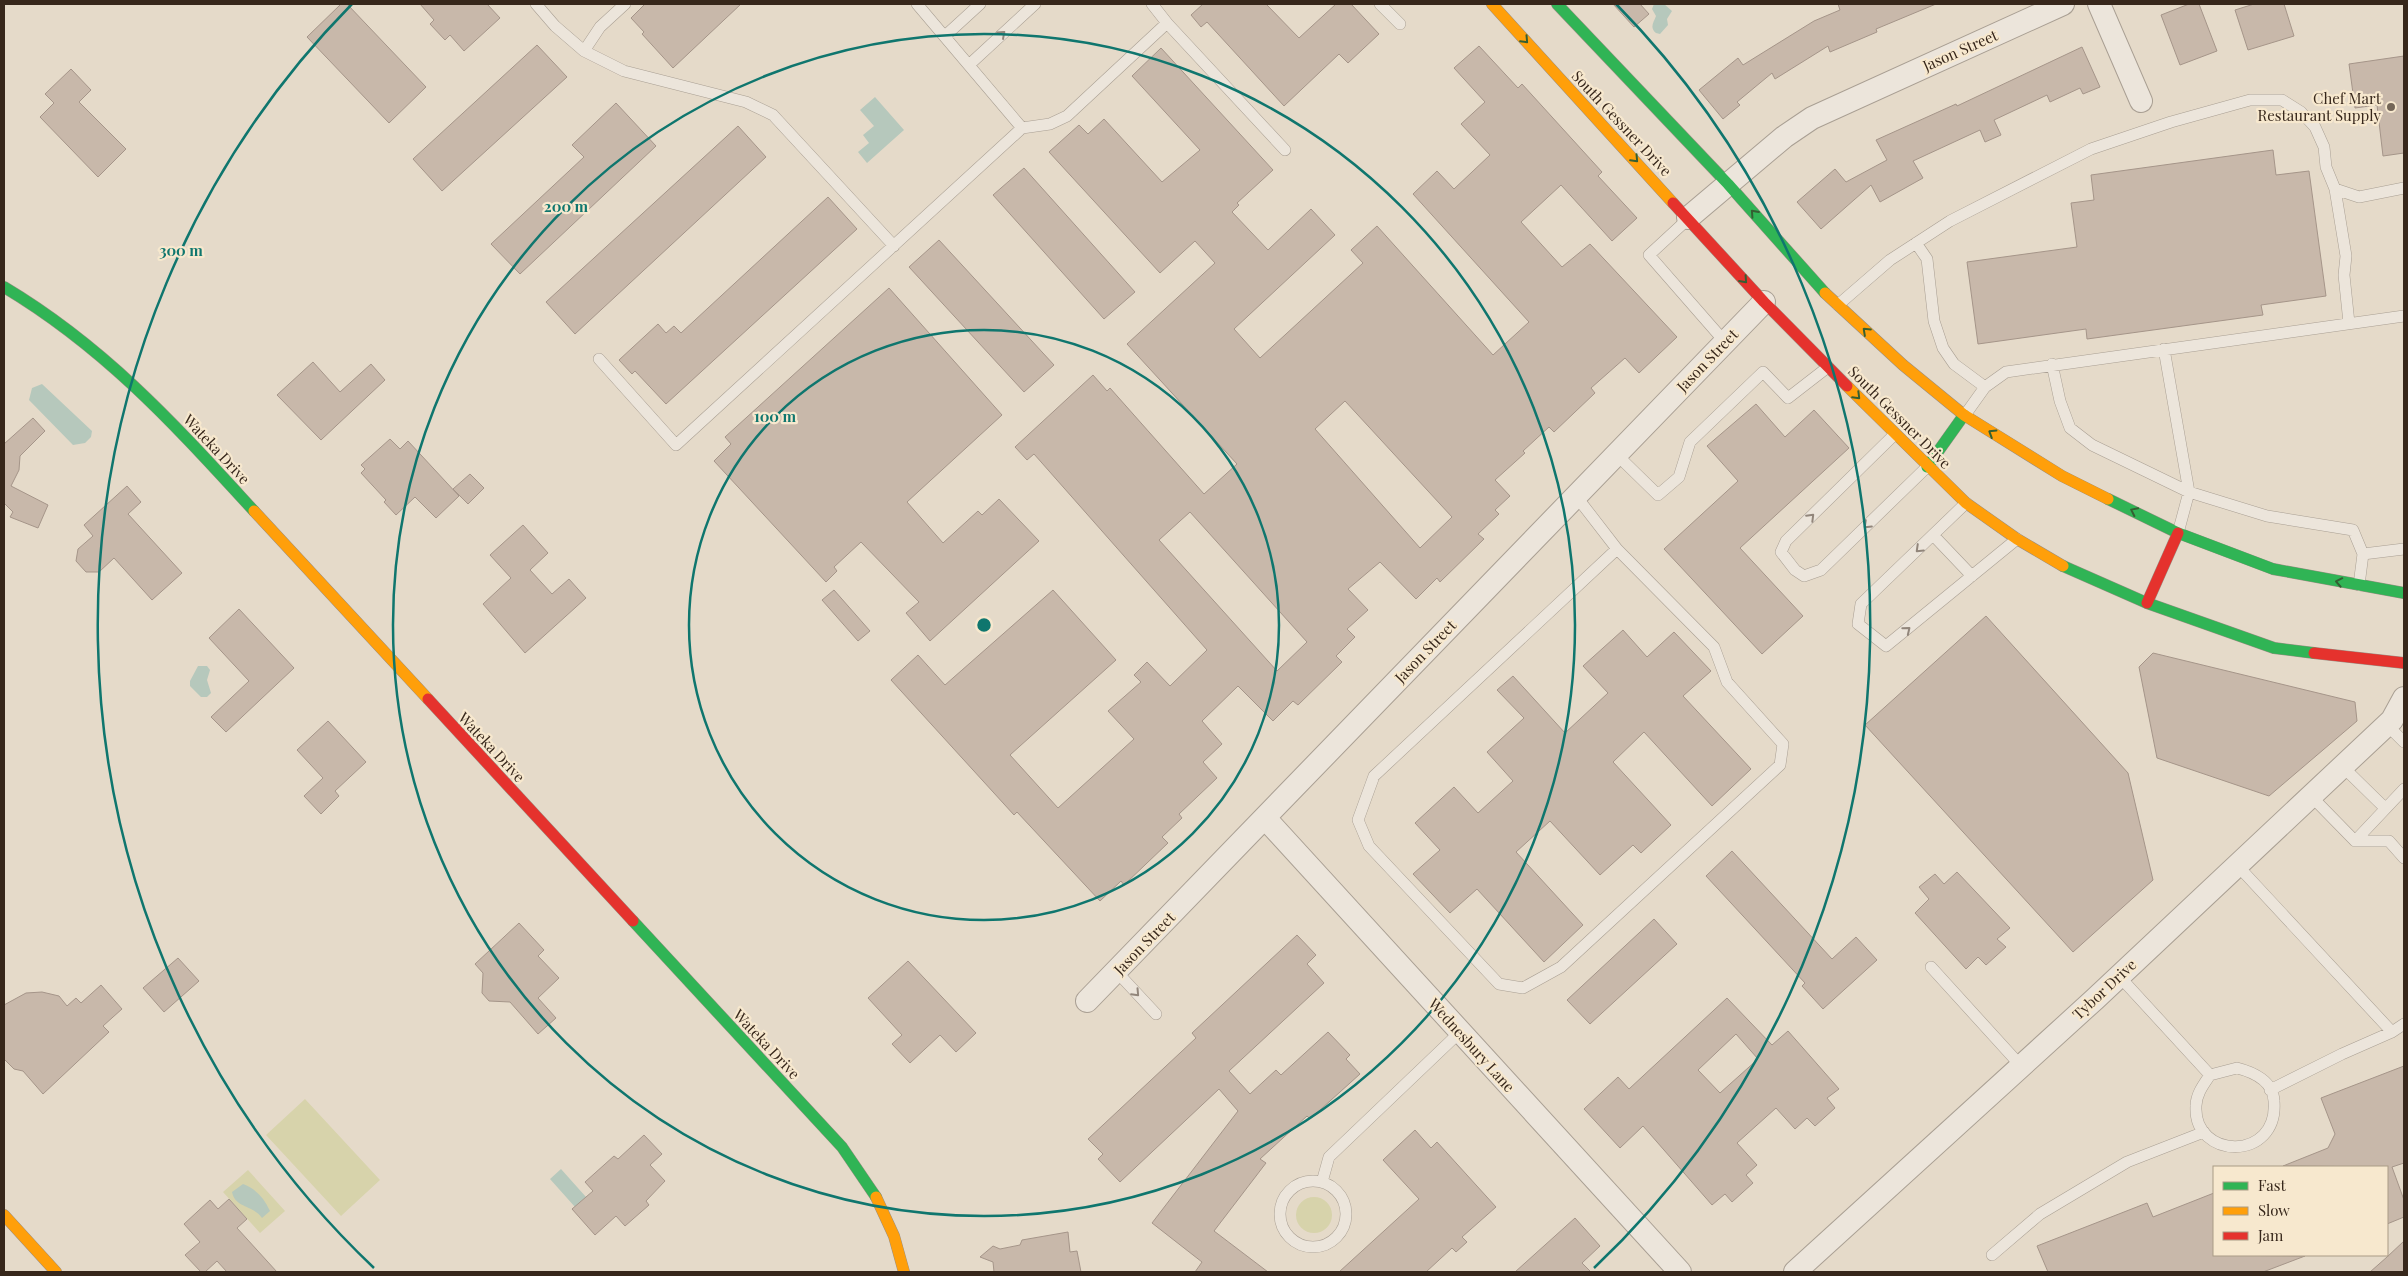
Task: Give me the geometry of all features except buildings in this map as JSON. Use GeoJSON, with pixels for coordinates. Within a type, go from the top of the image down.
{"type":"FeatureCollection","features":[{"type":"Feature","properties":{"kind":"main road"},"geometry":{"type":"LineString","coordinates":[[1557,4],[1728,184],[1838,305],[1903,365],[1964,416],[2062,476],[2178,533],[2272,569],[2404,593]]}},
{"type":"Feature","properties":{"kind":"main road","name":"South Gessner Drive"},"geometry":{"type":"LineString","coordinates":[[1498,6],[1764,302],[1927,467],[1966,503],[2017,539],[2054,562],[2147,603],[2274,648],[2404,663]]}},
{"type":"Feature","properties":{"kind":"main road","name":"Wateka Drive"},"geometry":{"type":"LineString","coordinates":[[4,286],[34,304],[82,339],[128,377],[152,401],[842,1147],[880,1199],[895,1234],[904,1272]]}},
{"type":"Feature","properties":{"kind":"main road"},"geometry":{"type":"LineString","coordinates":[[1927,467],[1964,416]]}},
{"type":"Feature","properties":{"kind":"main road"},"geometry":{"type":"LineString","coordinates":[[2147,603],[2178,533]]}},
{"type":"Feature","properties":{"kind":"main road"},"geometry":{"type":"LineString","coordinates":[[4,1215],[56,1272]]}},
{"type":"Feature","properties":{"kind":"street","name":"Jason Street"},"geometry":{"type":"LineString","coordinates":[[1688,218],[1784,137],[1812,118],[2062,4]]}},
{"type":"Feature","properties":{"kind":"street"},"geometry":{"type":"LineString","coordinates":[[2099,4],[2141,101]]}},
{"type":"Feature","properties":{"kind":"street","name":"Jason Street"},"geometry":{"type":"LineString","coordinates":[[1087,1001],[1764,302]]}},
{"type":"Feature","properties":{"kind":"street","name":"Tybor Drive"},"geometry":{"type":"LineString","coordinates":[[1795,1272],[2119,976],[2387,725],[2392,720],[2404,698]]}},
{"type":"Feature","properties":{"kind":"street","name":"Wednesbury Lane"},"geometry":{"type":"LineString","coordinates":[[1264,818],[1680,1272]]}},
{"type":"Feature","properties":{"kind":"lane"},"geometry":{"type":"LineString","coordinates":[[536,4],[556,26],[584,51],[624,71],[746,102],[773,115],[894,246]]}},
{"type":"Feature","properties":{"kind":"lane"},"geometry":{"type":"LineString","coordinates":[[584,51],[600,27],[625,4]]}},
{"type":"Feature","properties":{"kind":"lane"},"geometry":{"type":"LineString","coordinates":[[917,4],[970,64],[1022,128]]}},
{"type":"Feature","properties":{"kind":"lane"},"geometry":{"type":"LineString","coordinates":[[944,36],[980,4]]}},
{"type":"Feature","properties":{"kind":"lane"},"geometry":{"type":"LineString","coordinates":[[970,64],[1035,4]]}},
{"type":"Feature","properties":{"kind":"lane"},"geometry":{"type":"LineString","coordinates":[[1152,4],[1167,23],[1285,150]]}},
{"type":"Feature","properties":{"kind":"lane"},"geometry":{"type":"LineString","coordinates":[[1384,5],[1400,24]]}},
{"type":"Feature","properties":{"kind":"lane"},"geometry":{"type":"LineString","coordinates":[[599,359],[676,445],[1022,128],[1050,124],[1067,116],[1167,23]]}},
{"type":"Feature","properties":{"kind":"lane"},"geometry":{"type":"LineString","coordinates":[[1838,305],[1890,260],[1916,243],[1976,207],[2091,149],[2170,122],[2250,100],[2282,100],[2301,112],[2315,128],[2324,147],[2326,167],[2335,189],[2346,256],[2344,275],[2349,323]]}},
{"type":"Feature","properties":{"kind":"lane"},"geometry":{"type":"LineString","coordinates":[[2335,189],[2359,197],[2404,188]]}},
{"type":"Feature","properties":{"kind":"lane"},"geometry":{"type":"LineString","coordinates":[[1688,218],[1649,256],[1725,342]]}},
{"type":"Feature","properties":{"kind":"lane"},"geometry":{"type":"LineString","coordinates":[[1916,243],[1927,260],[1934,321],[1943,348],[1954,364],[1984,387]]}},
{"type":"Feature","properties":{"kind":"lane"},"geometry":{"type":"LineString","coordinates":[[1964,416],[1984,387],[2006,372],[2052,364],[2404,316]]}},
{"type":"Feature","properties":{"kind":"lane"},"geometry":{"type":"LineString","coordinates":[[2164,349],[2189,492],[2178,533]]}},
{"type":"Feature","properties":{"kind":"lane"},"geometry":{"type":"LineString","coordinates":[[2052,364],[2060,401],[2070,428],[2092,445],[2189,492],[2268,516],[2353,530],[2363,554],[2359,585]]}},
{"type":"Feature","properties":{"kind":"lane"},"geometry":{"type":"LineString","coordinates":[[1616,454],[1658,495],[1679,477],[1690,442],[1764,372],[1788,398],[1828,367]]}},
{"type":"Feature","properties":{"kind":"lane"},"geometry":{"type":"LineString","coordinates":[[1894,434],[1786,541],[1781,552],[1795,570],[1804,576],[1820,570],[1927,467]]}},
{"type":"Feature","properties":{"kind":"lane"},"geometry":{"type":"LineString","coordinates":[[1576,496],[1617,549],[1714,647],[1727,682],[1783,744],[1780,765],[1561,967],[1523,988],[1499,984],[1370,846],[1358,820],[1374,776],[1617,549]]}},
{"type":"Feature","properties":{"kind":"lane"},"geometry":{"type":"LineString","coordinates":[[1966,503],[1861,604],[1858,624],[1886,646],[2017,539]]}},
{"type":"Feature","properties":{"kind":"lane"},"geometry":{"type":"LineString","coordinates":[[1933,535],[1972,576]]}},
{"type":"Feature","properties":{"kind":"lane"},"geometry":{"type":"LineString","coordinates":[[2363,554],[2404,549]]}},
{"type":"Feature","properties":{"kind":"lane"},"geometry":{"type":"LineString","coordinates":[[2387,725],[2404,742]]}},
{"type":"Feature","properties":{"kind":"lane"},"geometry":{"type":"LineString","coordinates":[[2342,766],[2385,808]]}},
{"type":"Feature","properties":{"kind":"lane"},"geometry":{"type":"LineString","coordinates":[[2355,841],[2404,790]]}},
{"type":"Feature","properties":{"kind":"lane"},"geometry":{"type":"LineString","coordinates":[[2311,796],[2355,841],[2388,841],[2404,858]]}},
{"type":"Feature","properties":{"kind":"lane"},"geometry":{"type":"LineString","coordinates":[[2237,865],[2392,1032]]}},
{"type":"Feature","properties":{"kind":"lane"},"geometry":{"type":"LineString","coordinates":[[1931,967],[2021,1066]]}},
{"type":"Feature","properties":{"kind":"lane"},"geometry":{"type":"LineString","coordinates":[[1116,971],[1156,1014]]}},
{"type":"Feature","properties":{"kind":"lane"},"geometry":{"type":"LineString","coordinates":[[2119,976],[2210,1075]]}},
{"type":"Feature","properties":{"kind":"lane"},"geometry":{"type":"LineString","coordinates":[[2270,1090],[2342,1054],[2392,1032],[2404,1024]]}},
{"type":"Feature","properties":{"kind":"lane"},"geometry":{"type":"LineString","coordinates":[[1322,1182],[1329,1157],[1460,1032]]}},
{"type":"Feature","properties":{"kind":"lane"},"geometry":{"type":"LineString","coordinates":[[2237,1068],[2253,1072],[2266,1082],[2270,1090],[2274,1097],[2275,1113],[2269,1129],[2258,1141],[2244,1147],[2229,1147],[2215,1142],[2204,1132],[2197,1120],[2196,1106],[2199,1092],[2210,1075],[2237,1068]]}},
{"type":"Feature","properties":{"kind":"lane"},"geometry":{"type":"LineString","coordinates":[[1992,1255],[2040,1214],[2127,1162],[2204,1132]]}},
{"type":"Feature","properties":{"kind":"lane"},"geometry":{"type":"LineString","coordinates":[[1302,1182],[1322,1182],[1339,1193],[1345,1207],[1346,1222],[1342,1232],[1324,1246],[1312,1247],[1301,1245],[1291,1239],[1284,1230],[1280,1219],[1280,1208],[1284,1197],[1292,1188],[1302,1182]]}},
{"type":"Feature","properties":{"kind":"shaded area"},"geometry":{"type":"Polygon","coordinates":[[[1654,4],[1664,4],[1672,11],[1667,19],[1668,25],[1660,34],[1656,33],[1653,29],[1656,16],[1652,9],[1654,4]]]}},
{"type":"Feature","properties":{"kind":"shaded area"},"geometry":{"type":"Polygon","coordinates":[[[875,97],[904,130],[867,163],[858,152],[869,143],[863,135],[874,126],[860,110],[875,97]]]}},
{"type":"Feature","properties":{"kind":"shaded area"},"geometry":{"type":"Polygon","coordinates":[[[42,384],[92,431],[91,437],[85,443],[73,445],[29,400],[32,388],[42,384]]]}},
{"type":"Feature","properties":{"kind":"shaded area"},"geometry":{"type":"Polygon","coordinates":[[[198,666],[207,666],[210,670],[207,680],[211,693],[207,697],[201,697],[190,686],[190,681],[198,666]]]}},
{"type":"Feature","properties":{"kind":"shaded area"},"geometry":{"type":"Polygon","coordinates":[[[305,1099],[380,1180],[341,1216],[266,1135],[305,1099]]]}},
{"type":"Feature","properties":{"kind":"shaded area"},"geometry":{"type":"Polygon","coordinates":[[[561,1169],[586,1197],[575,1207],[550,1179],[561,1169]]]}},
{"type":"Feature","properties":{"kind":"shaded area"},"geometry":{"type":"Polygon","coordinates":[[[248,1170],[285,1211],[260,1233],[223,1192],[248,1170]]]}},
{"type":"Feature","properties":{"kind":"shaded area"},"geometry":{"type":"Polygon","coordinates":[[[243,1184],[256,1191],[268,1206],[270,1211],[262,1218],[254,1211],[240,1204],[234,1197],[232,1192],[243,1184]]]}},
{"type":"Feature","properties":{"kind":"shaded area"},"geometry":{"type":"Polygon","coordinates":[[[1314,1197],[1321,1198],[1327,1202],[1331,1208],[1331,1222],[1327,1228],[1321,1232],[1314,1233],[1307,1232],[1301,1228],[1297,1222],[1296,1215],[1297,1208],[1301,1202],[1307,1198],[1314,1197]]]}},
{"type":"Feature","properties":{"kind":"traffic: fast"},"geometry":{"type":"LineString","coordinates":[[1557,4],[1728,184],[1825,293]]}},
{"type":"Feature","properties":{"kind":"traffic: fast"},"geometry":{"type":"LineString","coordinates":[[4,287],[41,311],[107,362],[167,418],[254,511]]}},
{"type":"Feature","properties":{"kind":"traffic: fast"},"geometry":{"type":"LineString","coordinates":[[1927,467],[1964,415]]}},
{"type":"Feature","properties":{"kind":"traffic: fast"},"geometry":{"type":"LineString","coordinates":[[2108,499],[2178,533],[2273,569],[2404,593]]}},
{"type":"Feature","properties":{"kind":"traffic: fast"},"geometry":{"type":"LineString","coordinates":[[2063,566],[2147,603],[2274,648],[2314,653]]}},
{"type":"Feature","properties":{"kind":"traffic: fast"},"geometry":{"type":"LineString","coordinates":[[633,921],[842,1147],[876,1197]]}},
{"type":"Feature","properties":{"kind":"traffic: slow"},"geometry":{"type":"LineString","coordinates":[[1492,4],[1673,203]]}},
{"type":"Feature","properties":{"kind":"traffic: slow"},"geometry":{"type":"LineString","coordinates":[[1825,293],[1903,365],[1964,415],[2062,476],[2108,499]]}},
{"type":"Feature","properties":{"kind":"traffic: slow"},"geometry":{"type":"LineString","coordinates":[[1847,386],[1966,503],[2017,539],[2063,566]]}},
{"type":"Feature","properties":{"kind":"traffic: slow"},"geometry":{"type":"LineString","coordinates":[[254,511],[428,699]]}},
{"type":"Feature","properties":{"kind":"traffic: slow"},"geometry":{"type":"LineString","coordinates":[[876,1197],[894,1236],[904,1272]]}},
{"type":"Feature","properties":{"kind":"traffic: slow"},"geometry":{"type":"LineString","coordinates":[[4,1215],[56,1272]]}},
{"type":"Feature","properties":{"kind":"traffic: jam"},"geometry":{"type":"LineString","coordinates":[[1673,203],[1764,302],[1847,386]]}},
{"type":"Feature","properties":{"kind":"traffic: jam"},"geometry":{"type":"LineString","coordinates":[[2147,603],[2178,533]]}},
{"type":"Feature","properties":{"kind":"traffic: jam"},"geometry":{"type":"LineString","coordinates":[[2314,653],[2404,663]]}},
{"type":"Feature","properties":{"kind":"traffic: jam"},"geometry":{"type":"LineString","coordinates":[[428,699],[633,921]]}},
{"type":"Feature","properties":{"kind":"place","name":"Chef Mart Restaurant Supply"},"geometry":{"type":"Point","coordinates":[2391,107]}}]}
